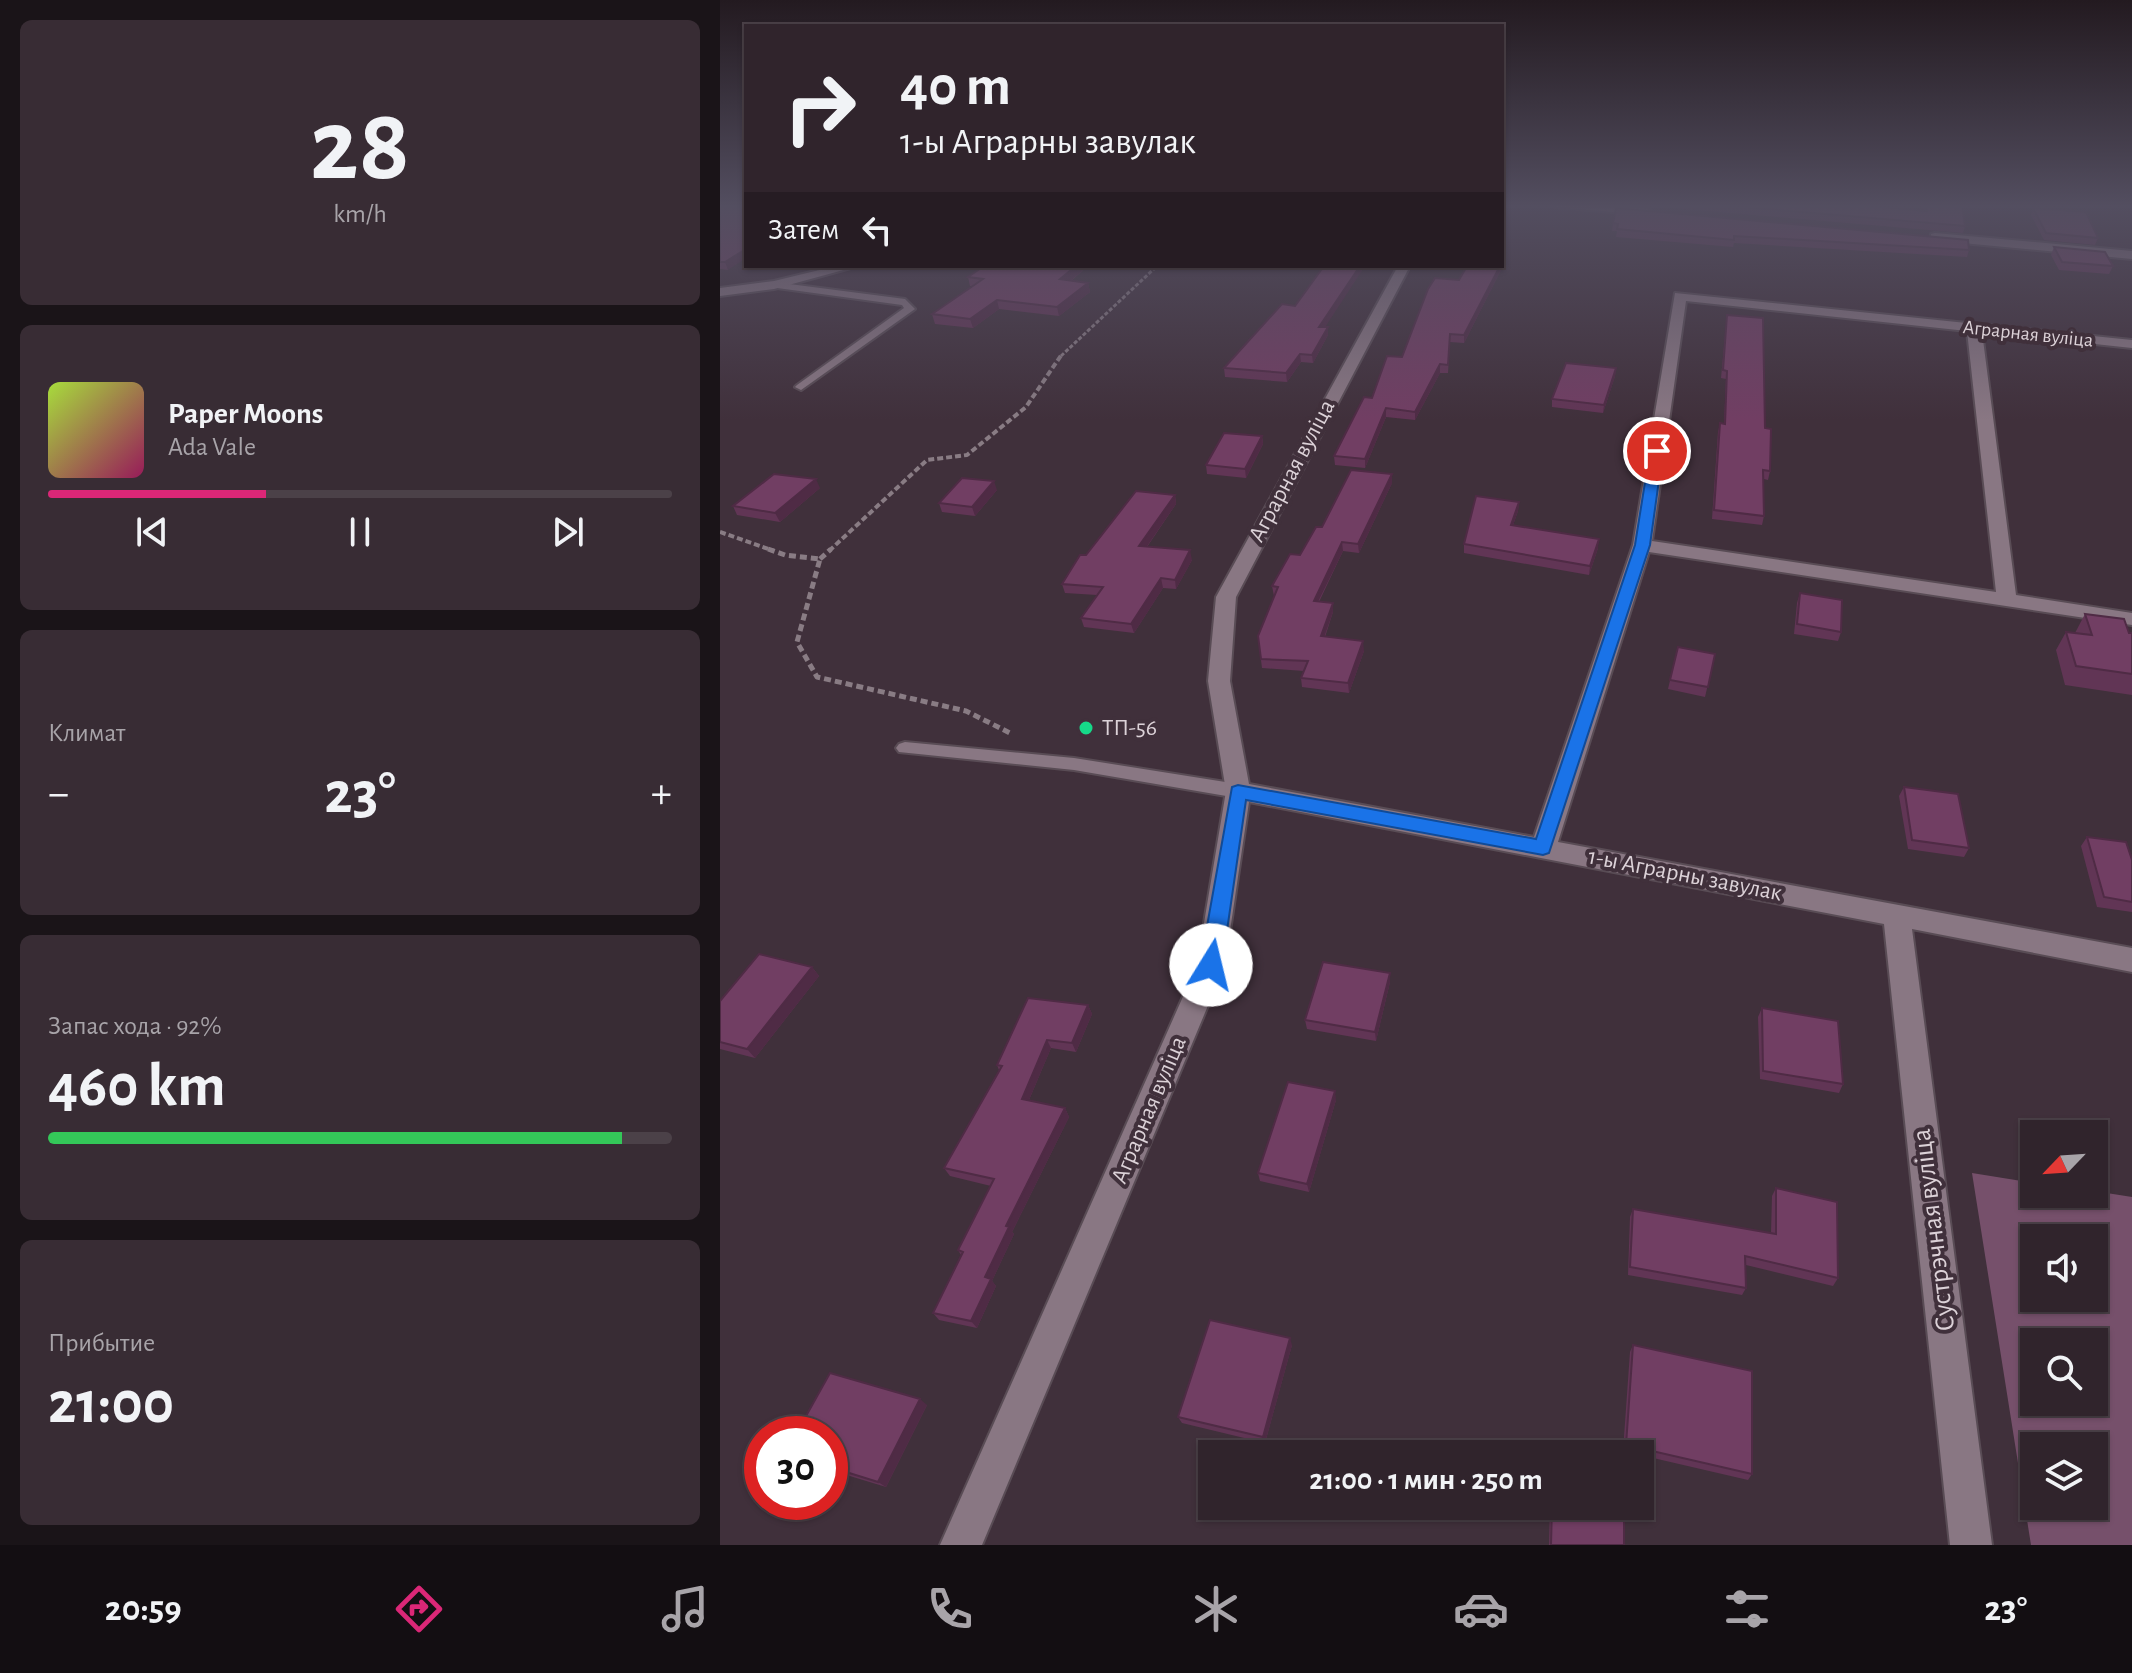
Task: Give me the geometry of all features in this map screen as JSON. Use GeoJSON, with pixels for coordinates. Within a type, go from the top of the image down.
{"type":"FeatureCollection","features":[{"type":"Feature","properties":{"kind":"street"},"geometry":{"type":"LineString","coordinates":[[720,292],[774,285],[811,276]]}},
{"type":"Feature","properties":{"kind":"street","name":"Аграрная вуліца"},"geometry":{"type":"LineString","coordinates":[[961,1545],[1211,965],[1238,791],[1219,681],[1226,597],[1399,276]]}},
{"type":"Feature","properties":{"kind":"street","name":"Аграрная вуліца"},"geometry":{"type":"LineString","coordinates":[[1543,847],[1642,545],[1680,296],[2132,344]]}},
{"type":"Feature","properties":{"kind":"street"},"geometry":{"type":"LineString","coordinates":[[1974,329],[2007,602]]}},
{"type":"Feature","properties":{"kind":"street"},"geometry":{"type":"LineString","coordinates":[[1642,545],[2132,619]]}},
{"type":"Feature","properties":{"kind":"street","name":"1-ы Аграрны завулак"},"geometry":{"type":"LineString","coordinates":[[1238,791],[2132,960]]}},
{"type":"Feature","properties":{"kind":"street","name":"Сустрэчная вуліца"},"geometry":{"type":"LineString","coordinates":[[1897,915],[1971,1545]]}},
{"type":"Feature","properties":{"kind":"lane"},"geometry":{"type":"LineString","coordinates":[[774,285],[905,302],[910,309],[801,387]]}},
{"type":"Feature","properties":{"kind":"lane"},"geometry":{"type":"LineString","coordinates":[[905,748],[1074,764],[1238,791]]}},
{"type":"Feature","properties":{"kind":"path"},"geometry":{"type":"LineString","coordinates":[[1020,738],[966,711],[817,677],[797,642],[820,559],[927,460],[967,455],[1026,407],[1067,347],[1147,276]]}},
{"type":"Feature","properties":{"kind":"path"},"geometry":{"type":"LineString","coordinates":[[720,532],[785,555],[820,559]]}},
{"type":"Feature","properties":{"kind":"shaded area"},"geometry":{"type":"Polygon","coordinates":[[[1972,1173],[2020,1181],[2020,1208],[2108,1208],[2108,1193],[2132,1197],[2132,1545],[2031,1545],[2027,1520],[2108,1520],[2108,1432],[2020,1432],[2020,1476],[1972,1173]]]}},
{"type":"Feature","properties":{"kind":"building"},"geometry":{"type":"Polygon","coordinates":[[[1064,276],[1060,279],[1088,283],[1057,307],[997,300],[970,319],[932,314],[983,279],[968,277],[1064,276]]]}},
{"type":"Feature","properties":{"kind":"building"},"geometry":{"type":"Polygon","coordinates":[[[1317,276],[1353,276],[1319,327],[1328,327],[1312,355],[1300,354],[1286,373],[1224,368],[1282,304],[1295,306],[1317,276]]]}},
{"type":"Feature","properties":{"kind":"building"},"geometry":{"type":"Polygon","coordinates":[[[1461,276],[1495,276],[1464,335],[1450,334],[1448,365],[1440,364],[1415,412],[1386,408],[1365,459],[1334,456],[1364,397],[1372,398],[1387,356],[1402,357],[1435,278],[1459,280],[1461,276]]]}},
{"type":"Feature","properties":{"kind":"building"},"geometry":{"type":"Polygon","coordinates":[[[1727,315],[1763,318],[1765,428],[1771,429],[1770,471],[1763,470],[1764,516],[1714,510],[1720,423],[1725,424],[1727,371],[1723,370],[1727,315]]]}},
{"type":"Feature","properties":{"kind":"building"},"geometry":{"type":"Polygon","coordinates":[[[1566,363],[1616,368],[1604,405],[1552,399],[1566,363]]]}},
{"type":"Feature","properties":{"kind":"building"},"geometry":{"type":"Polygon","coordinates":[[[1224,433],[1262,436],[1245,469],[1206,465],[1224,433]]]}},
{"type":"Feature","properties":{"kind":"building"},"geometry":{"type":"Polygon","coordinates":[[[1351,470],[1392,474],[1358,544],[1342,542],[1314,601],[1333,603],[1321,636],[1363,641],[1348,683],[1301,678],[1308,661],[1261,659],[1258,636],[1278,587],[1272,586],[1290,554],[1300,555],[1316,527],[1322,527],[1351,470]]]}},
{"type":"Feature","properties":{"kind":"building"},"geometry":{"type":"Polygon","coordinates":[[[774,474],[816,479],[775,513],[733,506],[774,474]]]}},
{"type":"Feature","properties":{"kind":"building"},"geometry":{"type":"Polygon","coordinates":[[[962,478],[994,481],[972,507],[939,503],[962,478]]]}},
{"type":"Feature","properties":{"kind":"building"},"geometry":{"type":"Polygon","coordinates":[[[1136,491],[1175,495],[1139,546],[1190,550],[1175,580],[1161,578],[1131,624],[1081,618],[1103,587],[1062,584],[1080,555],[1086,555],[1136,491]]]}},
{"type":"Feature","properties":{"kind":"building"},"geometry":{"type":"Polygon","coordinates":[[[1476,496],[1519,502],[1511,525],[1599,539],[1590,566],[1464,544],[1476,496]]]}},
{"type":"Feature","properties":{"kind":"building"},"geometry":{"type":"Polygon","coordinates":[[[1800,593],[1842,600],[1841,632],[1797,624],[1800,593]]]}},
{"type":"Feature","properties":{"kind":"building"},"geometry":{"type":"Polygon","coordinates":[[[2085,614],[2124,619],[2129,633],[2132,633],[2132,674],[2076,666],[2066,632],[2092,635],[2085,614]]]}},
{"type":"Feature","properties":{"kind":"building"},"geometry":{"type":"Polygon","coordinates":[[[1678,647],[1715,654],[1708,687],[1670,680],[1678,647]]]}},
{"type":"Feature","properties":{"kind":"building"},"geometry":{"type":"Polygon","coordinates":[[[1904,787],[1958,794],[1969,848],[1912,840],[1904,787]]]}},
{"type":"Feature","properties":{"kind":"building"},"geometry":{"type":"Polygon","coordinates":[[[2087,837],[2126,842],[2132,860],[2132,902],[2104,897],[2087,837]]]}},
{"type":"Feature","properties":{"kind":"building"},"geometry":{"type":"Polygon","coordinates":[[[759,954],[812,967],[747,1049],[720,1042],[720,1001],[759,954]]]}},
{"type":"Feature","properties":{"kind":"building"},"geometry":{"type":"Polygon","coordinates":[[[1323,962],[1390,973],[1375,1032],[1305,1020],[1323,962]]]}},
{"type":"Feature","properties":{"kind":"building"},"geometry":{"type":"Polygon","coordinates":[[[1028,998],[1088,1005],[1072,1043],[1047,1040],[1022,1099],[1065,1108],[1006,1226],[1009,1227],[985,1277],[991,1279],[971,1321],[933,1313],[963,1252],[958,1250],[994,1179],[944,1168],[1002,1066],[997,1065],[1028,998]]]}},
{"type":"Feature","properties":{"kind":"building"},"geometry":{"type":"Polygon","coordinates":[[[1762,1008],[1838,1021],[1843,1084],[1763,1071],[1762,1008]]]}},
{"type":"Feature","properties":{"kind":"building"},"geometry":{"type":"Polygon","coordinates":[[[1288,1082],[1335,1091],[1307,1184],[1258,1173],[1288,1082]]]}},
{"type":"Feature","properties":{"kind":"building"},"geometry":{"type":"Polygon","coordinates":[[[1776,1188],[1837,1202],[1838,1278],[1745,1256],[1746,1288],[1630,1267],[1633,1209],[1776,1234],[1776,1188]]]}},
{"type":"Feature","properties":{"kind":"building"},"geometry":{"type":"Polygon","coordinates":[[[1210,1320],[1290,1338],[1263,1437],[1178,1417],[1210,1320]]]}},
{"type":"Feature","properties":{"kind":"building"},"geometry":{"type":"Polygon","coordinates":[[[1633,1345],[1752,1371],[1752,1474],[1654,1451],[1654,1440],[1626,1440],[1633,1345]]]}},
{"type":"Feature","properties":{"kind":"building"},"geometry":{"type":"Polygon","coordinates":[[[830,1373],[920,1399],[878,1482],[848,1473],[848,1416],[806,1416],[830,1373]]]}},
{"type":"Feature","properties":{"kind":"building"},"geometry":{"type":"Polygon","coordinates":[[[1552,1520],[1624,1520],[1624,1545],[1551,1545],[1552,1520]]]}},
{"type":"Feature","properties":{"kind":"place","name":"ТП-56"},"geometry":{"type":"Point","coordinates":[1086,728]}},
{"type":"Feature","properties":{"kind":"route"},"geometry":{"type":"LineString","coordinates":[[1211,965],[1238,791],[1543,847],[1642,545],[1657,451]]}}]}
